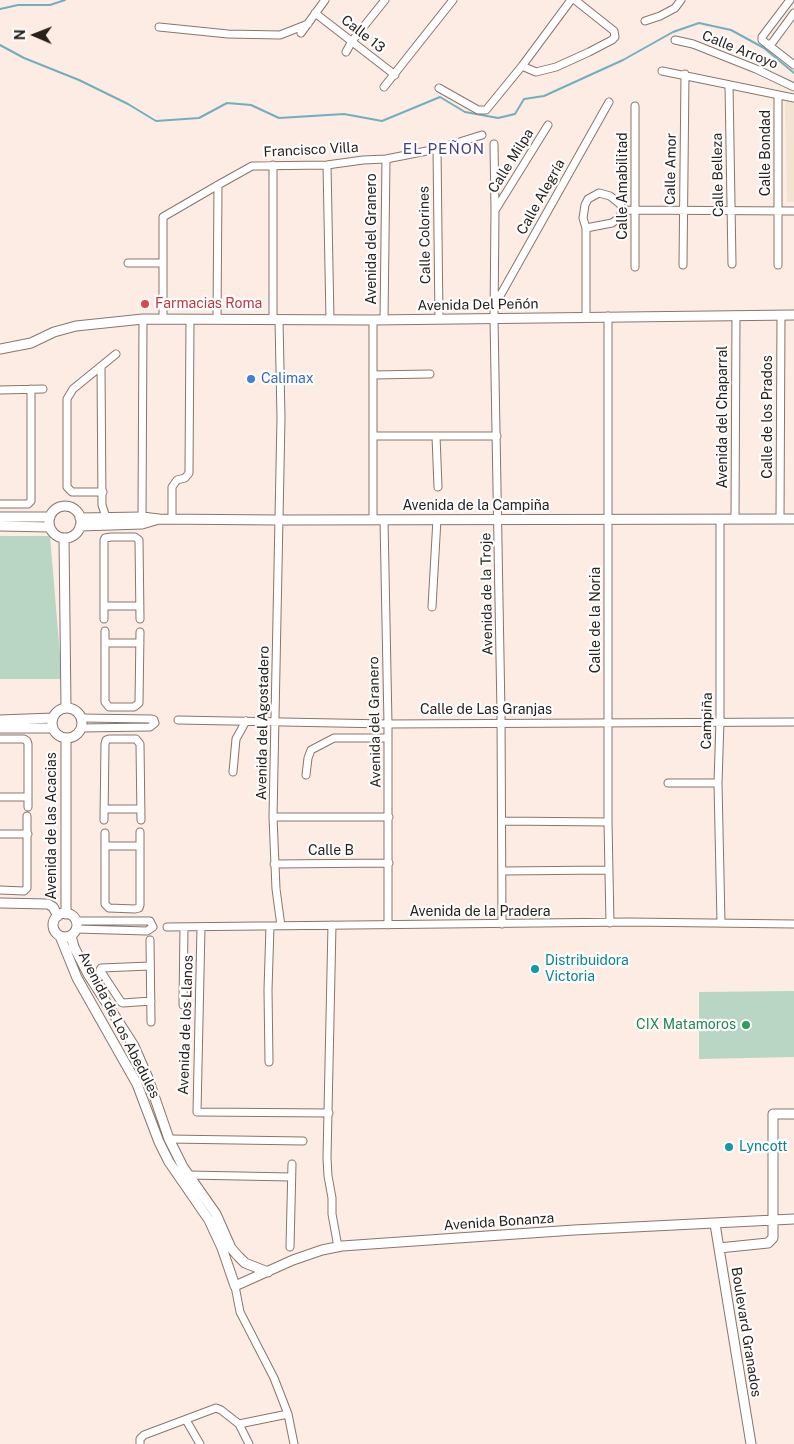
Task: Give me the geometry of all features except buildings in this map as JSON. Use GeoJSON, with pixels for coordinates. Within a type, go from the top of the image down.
{"type":"FeatureCollection","features":[{"type":"Feature","properties":{"kind":"street"},"geometry":{"type":"LineString","coordinates":[[301,33],[325,0]]}},
{"type":"Feature","properties":{"kind":"street"},"geometry":{"type":"LineString","coordinates":[[346,52],[352,41],[384,0]]}},
{"type":"Feature","properties":{"kind":"street"},"geometry":{"type":"LineString","coordinates":[[384,87],[453,0]]}},
{"type":"Feature","properties":{"kind":"street"},"geometry":{"type":"LineString","coordinates":[[439,88],[478,110],[484,111],[573,0],[614,31],[615,37],[612,40],[556,67],[536,72],[522,66]]}},
{"type":"Feature","properties":{"kind":"street"},"geometry":{"type":"LineString","coordinates":[[646,21],[675,8],[681,0]]}},
{"type":"Feature","properties":{"kind":"street"},"geometry":{"type":"LineString","coordinates":[[790,0],[762,37],[766,44],[794,65]]}},
{"type":"Feature","properties":{"kind":"street","name":"Calle 13"},"geometry":{"type":"LineString","coordinates":[[315,13],[395,75]]}},
{"type":"Feature","properties":{"kind":"street"},"geometry":{"type":"LineString","coordinates":[[766,44],[772,43],[794,14]]}},
{"type":"Feature","properties":{"kind":"street"},"geometry":{"type":"LineString","coordinates":[[159,27],[228,34],[280,35],[308,24]]}},
{"type":"Feature","properties":{"kind":"street","name":"Calle Arroyo"},"geometry":{"type":"LineString","coordinates":[[675,40],[702,47],[794,87],[791,97],[685,74]]}},
{"type":"Feature","properties":{"kind":"street"},"geometry":{"type":"LineString","coordinates":[[662,71],[685,74]]}},
{"type":"Feature","properties":{"kind":"street","name":"Calle Amor"},"geometry":{"type":"LineString","coordinates":[[683,264],[685,74]]}},
{"type":"Feature","properties":{"kind":"street","name":"Calle Belleza"},"geometry":{"type":"LineString","coordinates":[[729,85],[732,264]]}},
{"type":"Feature","properties":{"kind":"street","name":"Calle Bondad"},"geometry":{"type":"LineString","coordinates":[[778,95],[778,265]]}},
{"type":"Feature","properties":{"kind":"street","name":"Calle Alegría"},"geometry":{"type":"LineString","coordinates":[[494,305],[609,102]]}},
{"type":"Feature","properties":{"kind":"street","name":"Calle Amabilitad"},"geometry":{"type":"LineString","coordinates":[[635,106],[635,266]]}},
{"type":"Feature","properties":{"kind":"street","name":"Calle Milpa"},"geometry":{"type":"LineString","coordinates":[[495,210],[548,125]]}},
{"type":"Feature","properties":{"kind":"street","name":"Francisco Villa"},"geometry":{"type":"LineString","coordinates":[[163,319],[163,217],[218,185],[252,166],[327,165],[386,159],[437,150],[482,135]]}},
{"type":"Feature","properties":{"kind":"street","name":"Avenida de la Troje"},"geometry":{"type":"LineString","coordinates":[[494,144],[494,319],[502,723],[502,924]]}},
{"type":"Feature","properties":{"kind":"street","name":"Calle Colorines"},"geometry":{"type":"LineString","coordinates":[[437,150],[439,320]]}},
{"type":"Feature","properties":{"kind":"street","name":"Avenida del Granero"},"geometry":{"type":"LineString","coordinates":[[384,320],[386,159]]}},
{"type":"Feature","properties":{"kind":"street"},"geometry":{"type":"LineString","coordinates":[[273,165],[276,320],[281,418],[279,520]]}},
{"type":"Feature","properties":{"kind":"street"},"geometry":{"type":"LineString","coordinates":[[327,165],[330,320]]}},
{"type":"Feature","properties":{"kind":"street"},"geometry":{"type":"LineString","coordinates":[[218,185],[218,319]]}},
{"type":"Feature","properties":{"kind":"street"},"geometry":{"type":"LineString","coordinates":[[586,317],[586,228],[584,212],[588,199],[599,194],[610,196],[620,204],[623,210]]}},
{"type":"Feature","properties":{"kind":"street"},"geometry":{"type":"LineString","coordinates":[[623,210],[794,211]]}},
{"type":"Feature","properties":{"kind":"street"},"geometry":{"type":"LineString","coordinates":[[586,228],[612,223],[619,218],[623,210]]}},
{"type":"Feature","properties":{"kind":"street"},"geometry":{"type":"LineString","coordinates":[[128,264],[163,264]]}},
{"type":"Feature","properties":{"kind":"street","name":"Avenida del Chaparral"},"geometry":{"type":"LineString","coordinates":[[735,519],[736,315]]}},
{"type":"Feature","properties":{"kind":"street","name":"Calle de los Prados"},"geometry":{"type":"LineString","coordinates":[[780,519],[781,315]]}},
{"type":"Feature","properties":{"kind":"street","name":"Avenida Del Peñón"},"geometry":{"type":"LineString","coordinates":[[0,349],[31,343],[54,332],[76,326],[144,319],[439,320],[608,316],[794,315]]}},
{"type":"Feature","properties":{"kind":"street","name":"Calle de la Noria"},"geometry":{"type":"LineString","coordinates":[[608,316],[608,870],[610,923]]}},
{"type":"Feature","properties":{"kind":"street"},"geometry":{"type":"LineString","coordinates":[[142,517],[144,319]]}},
{"type":"Feature","properties":{"kind":"street"},"geometry":{"type":"LineString","coordinates":[[172,519],[172,487],[177,480],[185,478],[189,473],[190,319]]}},
{"type":"Feature","properties":{"kind":"street","name":"Avenida del Granero"},"geometry":{"type":"LineString","coordinates":[[373,320],[373,520]]}},
{"type":"Feature","properties":{"kind":"street"},"geometry":{"type":"LineString","coordinates":[[102,492],[72,492],[68,487],[67,399],[73,389],[116,354]]}},
{"type":"Feature","properties":{"kind":"street"},"geometry":{"type":"LineString","coordinates":[[101,367],[102,505],[112,527],[139,540],[140,619]]}},
{"type":"Feature","properties":{"kind":"street"},"geometry":{"type":"LineString","coordinates":[[373,375],[430,374]]}},
{"type":"Feature","properties":{"kind":"street"},"geometry":{"type":"LineString","coordinates":[[0,504],[28,504],[31,501],[31,389]]}},
{"type":"Feature","properties":{"kind":"street"},"geometry":{"type":"LineString","coordinates":[[0,390],[43,389]]}},
{"type":"Feature","properties":{"kind":"street"},"geometry":{"type":"LineString","coordinates":[[373,436],[497,436]]}},
{"type":"Feature","properties":{"kind":"street"},"geometry":{"type":"LineString","coordinates":[[436,436],[438,487]]}},
{"type":"Feature","properties":{"kind":"street"},"geometry":{"type":"LineString","coordinates":[[13,505],[14,517]]}},
{"type":"Feature","properties":{"kind":"street"},"geometry":{"type":"LineString","coordinates":[[65,506],[76,511],[80,522],[74,535],[64,538],[55,534],[50,522],[58,508],[65,506]]}},
{"type":"Feature","properties":{"kind":"street"},"geometry":{"type":"LineString","coordinates":[[0,517],[50,522]]}},
{"type":"Feature","properties":{"kind":"street","name":"Avenida de la Campiña"},"geometry":{"type":"LineString","coordinates":[[80,522],[112,527],[142,517],[159,519],[279,520],[794,519]]}},
{"type":"Feature","properties":{"kind":"street","name":"Avenida de la Campiña"},"geometry":{"type":"LineString","coordinates":[[131,521],[150,523],[159,519]]}},
{"type":"Feature","properties":{"kind":"street"},"geometry":{"type":"LineString","coordinates":[[432,607],[437,519]]}},
{"type":"Feature","properties":{"kind":"street","name":"Campiña"},"geometry":{"type":"LineString","coordinates":[[720,519],[720,722],[718,783],[721,923]]}},
{"type":"Feature","properties":{"kind":"street","name":"Avenida del Agostadero"},"geometry":{"type":"LineString","coordinates":[[279,520],[273,817],[274,864],[281,926]]}},
{"type":"Feature","properties":{"kind":"street","name":"Avenida del Granero"},"geometry":{"type":"LineString","coordinates":[[384,520],[389,817],[388,925]]}},
{"type":"Feature","properties":{"kind":"street"},"geometry":{"type":"LineString","coordinates":[[0,526],[50,522]]}},
{"type":"Feature","properties":{"kind":"street","name":"Avenida de la Campiña"},"geometry":{"type":"LineString","coordinates":[[80,522],[112,527]]}},
{"type":"Feature","properties":{"kind":"street"},"geometry":{"type":"LineString","coordinates":[[104,619],[104,540],[112,527]]}},
{"type":"Feature","properties":{"kind":"street"},"geometry":{"type":"LineString","coordinates":[[64,538],[66,708]]}},
{"type":"Feature","properties":{"kind":"street"},"geometry":{"type":"LineString","coordinates":[[104,606],[140,606]]}},
{"type":"Feature","properties":{"kind":"street"},"geometry":{"type":"LineString","coordinates":[[105,631],[105,702],[109,707],[134,707],[139,703],[140,632]]}},
{"type":"Feature","properties":{"kind":"street"},"geometry":{"type":"LineString","coordinates":[[105,643],[140,643]]}},
{"type":"Feature","properties":{"kind":"street"},"geometry":{"type":"LineString","coordinates":[[123,718],[124,707]]}},
{"type":"Feature","properties":{"kind":"street"},"geometry":{"type":"LineString","coordinates":[[66,708],[75,710],[81,723],[76,736],[66,738],[57,734],[53,728],[53,718],[58,711],[66,708]]}},
{"type":"Feature","properties":{"kind":"street"},"geometry":{"type":"LineString","coordinates":[[0,720],[53,718]]}},
{"type":"Feature","properties":{"kind":"street"},"geometry":{"type":"LineString","coordinates":[[123,718],[152,719],[155,723],[150,727],[124,727],[81,723],[123,718]]}},
{"type":"Feature","properties":{"kind":"street","name":"Calle de Las Granjas"},"geometry":{"type":"LineString","coordinates":[[178,720],[388,724],[794,722]]}},
{"type":"Feature","properties":{"kind":"street"},"geometry":{"type":"LineString","coordinates":[[233,772],[236,739],[246,721]]}},
{"type":"Feature","properties":{"kind":"street"},"geometry":{"type":"LineString","coordinates":[[124,727],[124,738]]}},
{"type":"Feature","properties":{"kind":"street"},"geometry":{"type":"LineString","coordinates":[[10,739],[5,728],[53,728]]}},
{"type":"Feature","properties":{"kind":"street","name":"Avenida de las Acacias"},"geometry":{"type":"LineString","coordinates":[[62,915],[66,738]]}},
{"type":"Feature","properties":{"kind":"street"},"geometry":{"type":"LineString","coordinates":[[104,820],[104,744],[109,739],[124,738],[136,739],[140,744],[141,820]]}},
{"type":"Feature","properties":{"kind":"street"},"geometry":{"type":"LineString","coordinates":[[306,775],[311,750],[334,738],[388,738]]}},
{"type":"Feature","properties":{"kind":"street"},"geometry":{"type":"LineString","coordinates":[[0,739],[24,739],[28,744],[28,807]]}},
{"type":"Feature","properties":{"kind":"street"},"geometry":{"type":"LineString","coordinates":[[668,783],[718,783]]}},
{"type":"Feature","properties":{"kind":"street"},"geometry":{"type":"LineString","coordinates":[[0,797],[28,798]]}},
{"type":"Feature","properties":{"kind":"street"},"geometry":{"type":"LineString","coordinates":[[104,809],[141,809]]}},
{"type":"Feature","properties":{"kind":"street"},"geometry":{"type":"LineString","coordinates":[[28,816],[27,888],[24,891],[4,890],[4,903],[48,904],[62,915],[72,916],[74,929]]}},
{"type":"Feature","properties":{"kind":"street"},"geometry":{"type":"LineString","coordinates":[[273,817],[389,817]]}},
{"type":"Feature","properties":{"kind":"street"},"geometry":{"type":"LineString","coordinates":[[502,821],[608,822]]}},
{"type":"Feature","properties":{"kind":"street"},"geometry":{"type":"LineString","coordinates":[[105,833],[105,904],[109,908],[123,909],[138,908],[140,905],[140,832]]}},
{"type":"Feature","properties":{"kind":"street"},"geometry":{"type":"LineString","coordinates":[[0,834],[28,834]]}},
{"type":"Feature","properties":{"kind":"street"},"geometry":{"type":"LineString","coordinates":[[105,846],[140,846]]}},
{"type":"Feature","properties":{"kind":"street","name":"Calle B"},"geometry":{"type":"LineString","coordinates":[[274,864],[389,863]]}},
{"type":"Feature","properties":{"kind":"street"},"geometry":{"type":"LineString","coordinates":[[502,871],[608,870]]}},
{"type":"Feature","properties":{"kind":"street"},"geometry":{"type":"LineString","coordinates":[[123,909],[123,921]]}},
{"type":"Feature","properties":{"kind":"street"},"geometry":{"type":"LineString","coordinates":[[62,915],[54,925],[55,931],[60,936],[74,929],[123,921],[150,921],[153,927],[147,931],[74,929]]}},
{"type":"Feature","properties":{"kind":"street","name":"Avenida de la Pradera"},"geometry":{"type":"LineString","coordinates":[[167,927],[610,923],[794,924]]}},
{"type":"Feature","properties":{"kind":"street"},"geometry":{"type":"LineString","coordinates":[[332,925],[328,1176],[338,1247]]}},
{"type":"Feature","properties":{"kind":"street"},"geometry":{"type":"LineString","coordinates":[[269,1062],[268,990],[270,926]]}},
{"type":"Feature","properties":{"kind":"street"},"geometry":{"type":"LineString","coordinates":[[182,1004],[184,927]]}},
{"type":"Feature","properties":{"kind":"street","name":"Avenida de los Llanos"},"geometry":{"type":"LineString","coordinates":[[201,927],[197,1112],[329,1113]]}},
{"type":"Feature","properties":{"kind":"street","name":"Avenida de Los Abedules"},"geometry":{"type":"LineString","coordinates":[[74,929],[74,947],[132,1042],[148,1078],[178,1158],[201,1200],[222,1248],[235,1286]]}},
{"type":"Feature","properties":{"kind":"street","name":"Avenida de Los Abedules"},"geometry":{"type":"LineString","coordinates":[[60,936],[77,978],[142,1094],[162,1148],[174,1170],[216,1214],[231,1248],[238,1256],[245,1263],[268,1272]]}},
{"type":"Feature","properties":{"kind":"street"},"geometry":{"type":"LineString","coordinates":[[150,940],[151,1022]]}},
{"type":"Feature","properties":{"kind":"street"},"geometry":{"type":"LineString","coordinates":[[150,966],[101,968],[100,972],[123,1003],[151,1001]]}},
{"type":"Feature","properties":{"kind":"street"},"geometry":{"type":"LineString","coordinates":[[100,992],[109,986]]}},
{"type":"Feature","properties":{"kind":"street"},"geometry":{"type":"LineString","coordinates":[[132,1042],[125,1044],[121,1054],[131,1056],[136,1051]]}},
{"type":"Feature","properties":{"kind":"street"},"geometry":{"type":"LineString","coordinates":[[719,1248],[771,1242],[774,1235],[773,1114],[794,1114]]}},
{"type":"Feature","properties":{"kind":"street"},"geometry":{"type":"LineString","coordinates":[[170,1139],[303,1141]]}},
{"type":"Feature","properties":{"kind":"street"},"geometry":{"type":"LineString","coordinates":[[290,1247],[292,1164]]}},
{"type":"Feature","properties":{"kind":"street"},"geometry":{"type":"LineString","coordinates":[[188,1175],[292,1177]]}},
{"type":"Feature","properties":{"kind":"street","name":"Avenida Bonanza"},"geometry":{"type":"LineString","coordinates":[[235,1286],[293,1260],[322,1250],[338,1247],[574,1230],[794,1219]]}},
{"type":"Feature","properties":{"kind":"street","name":"Boulevard Granados"},"geometry":{"type":"LineString","coordinates":[[715,1224],[751,1444]]}},
{"type":"Feature","properties":{"kind":"street"},"geometry":{"type":"LineString","coordinates":[[235,1286],[240,1312],[274,1378],[288,1414],[294,1444]]}},
{"type":"Feature","properties":{"kind":"street"},"geometry":{"type":"LineString","coordinates":[[140,1443],[144,1435],[216,1408],[239,1424],[249,1444]]}},
{"type":"Feature","properties":{"kind":"street"},"geometry":{"type":"LineString","coordinates":[[239,1424],[288,1414]]}},
{"type":"Feature","properties":{"kind":"street"},"geometry":{"type":"LineString","coordinates":[[186,1420],[200,1444]]}},
{"type":"Feature","properties":{"kind":"shaded area"},"geometry":{"type":"Polygon","coordinates":[[[785,101],[794,103],[794,202],[787,202],[785,101]]]}},
{"type":"Feature","properties":{"kind":"green space"},"geometry":{"type":"Polygon","coordinates":[[[0,536],[50,536],[62,679],[0,679],[0,536]]]}},
{"type":"Feature","properties":{"kind":"green space","name":"CIX Matamoros"},"geometry":{"type":"Polygon","coordinates":[[[794,991],[794,1057],[699,1059],[699,992],[794,991]]]}},
{"type":"Feature","properties":{"kind":"waterway"},"geometry":{"type":"LineString","coordinates":[[0,9],[18,5],[50,5],[65,0]]}},
{"type":"Feature","properties":{"kind":"waterway"},"geometry":{"type":"LineString","coordinates":[[0,45],[24,58],[79,80],[128,104],[156,121],[199,118],[227,103],[251,105],[279,118],[344,114],[382,121],[440,97],[465,112],[498,118],[515,114],[524,99],[544,96],[623,60],[673,32],[699,23],[731,30],[764,48],[794,73]]}},
{"type":"Feature","properties":{"kind":"place","name":"Farmacias Roma"},"geometry":{"type":"Point","coordinates":[145,304]}},
{"type":"Feature","properties":{"kind":"place","name":"Calimax"},"geometry":{"type":"Point","coordinates":[251,379]}},
{"type":"Feature","properties":{"kind":"place","name":"Distribuidora Victoria"},"geometry":{"type":"Point","coordinates":[535,969]}},
{"type":"Feature","properties":{"kind":"place","name":"CIX Matamoros"},"geometry":{"type":"Point","coordinates":[746,1025]}},
{"type":"Feature","properties":{"kind":"place","name":"Lyncott"},"geometry":{"type":"Point","coordinates":[729,1147]}},
{"type":"Feature","properties":{"kind":"district","name":"EL PEÑON"},"geometry":{"type":"Point","coordinates":[444,149]}}]}
